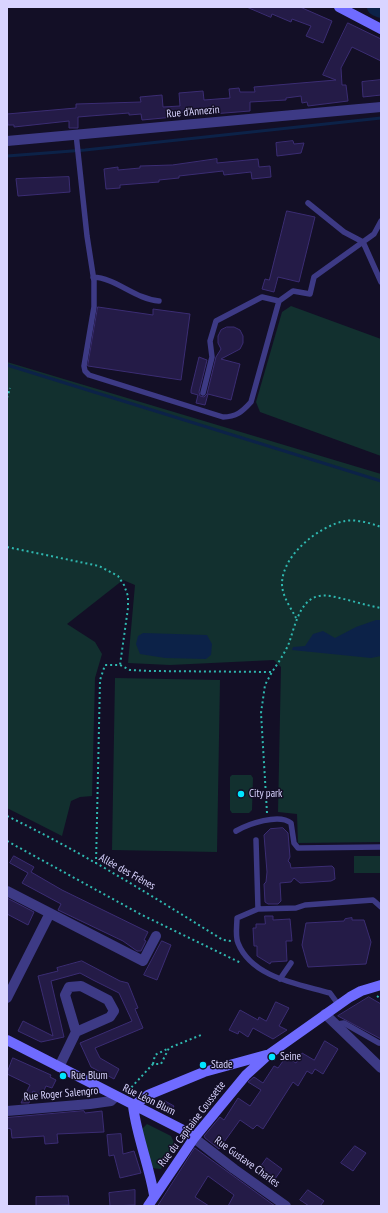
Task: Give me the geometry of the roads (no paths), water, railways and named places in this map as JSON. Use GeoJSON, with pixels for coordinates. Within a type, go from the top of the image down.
{"type":"FeatureCollection","features":[{"type":"Feature","properties":{"kind":"street"},"geometry":{"type":"LineString","coordinates":[[339,7],[381,29]]}},
{"type":"Feature","properties":{"kind":"street","name":"Rue d'Annezin"},"geometry":{"type":"LineString","coordinates":[[7,141],[76,139],[381,106]]}},
{"type":"Feature","properties":{"kind":"street"},"geometry":{"type":"LineString","coordinates":[[7,891],[143,961],[156,936]]}},
{"type":"Feature","properties":{"kind":"street"},"geometry":{"type":"LineString","coordinates":[[7,998],[50,914]]}},
{"type":"Feature","properties":{"kind":"street","name":"Rue du Capitaine Coussette"},"geometry":{"type":"LineString","coordinates":[[148,1206],[194,1138],[239,1082],[268,1054],[338,1004],[361,990],[381,985]]}},
{"type":"Feature","properties":{"kind":"street"},"geometry":{"type":"LineString","coordinates":[[59,1067],[76,1032],[110,1017],[114,1011],[108,1000],[81,986],[69,987],[66,995],[76,1032]]}},
{"type":"Feature","properties":{"kind":"street"},"geometry":{"type":"LineString","coordinates":[[325,1014],[381,1068]]}},
{"type":"Feature","properties":{"kind":"street","name":"Rue Léon Blum"},"geometry":{"type":"LineString","coordinates":[[7,1040],[115,1097],[185,1131],[194,1138]]}},
{"type":"Feature","properties":{"kind":"street"},"geometry":{"type":"LineString","coordinates":[[154,1196],[151,1175],[137,1133],[133,1106],[148,1094],[204,1072],[268,1054]]}},
{"type":"Feature","properties":{"kind":"street","name":"Rue Roger Salengro"},"geometry":{"type":"LineString","coordinates":[[7,1111],[90,1104],[111,1101],[115,1097]]}},
{"type":"Feature","properties":{"kind":"street","name":"Rue Gustave Charles"},"geometry":{"type":"LineString","coordinates":[[194,1138],[286,1206]]}},
{"type":"Feature","properties":{"kind":"street"},"geometry":{"type":"LineString","coordinates":[[151,1175],[157,1178],[168,1176]]}},
{"type":"Feature","properties":{"kind":"lane"},"geometry":{"type":"LineString","coordinates":[[76,139],[93,278],[94,306],[84,366],[85,371],[98,378],[223,417],[231,417],[242,413],[251,402],[279,301],[293,291],[310,294],[314,277],[374,234],[381,221]]}},
{"type":"Feature","properties":{"kind":"lane"},"geometry":{"type":"LineString","coordinates":[[308,203],[344,232],[363,242],[381,282]]}},
{"type":"Feature","properties":{"kind":"lane"},"geometry":{"type":"LineString","coordinates":[[93,278],[108,281],[136,296],[159,301]]}},
{"type":"Feature","properties":{"kind":"lane"},"geometry":{"type":"LineString","coordinates":[[203,393],[212,357],[210,341],[216,321],[262,297],[279,301]]}},
{"type":"Feature","properties":{"kind":"lane"},"geometry":{"type":"LineString","coordinates":[[236,831],[248,824],[281,819],[288,820],[291,823],[294,842],[298,848],[381,847]]}},
{"type":"Feature","properties":{"kind":"lane"},"geometry":{"type":"LineString","coordinates":[[256,840],[258,909]]}},
{"type":"Feature","properties":{"kind":"lane"},"geometry":{"type":"LineString","coordinates":[[338,1004],[330,992],[280,979],[265,971],[250,959],[238,942],[237,918],[258,909],[296,908],[305,905],[373,900],[380,904]]}},
{"type":"Feature","properties":{"kind":"lane"},"geometry":{"type":"LineString","coordinates":[[280,979],[291,962]]}},
{"type":"Feature","properties":{"kind":"lane"},"geometry":{"type":"LineString","coordinates":[[337,1024],[344,1023],[379,1043]]}},
{"type":"Feature","properties":{"kind":"water"},"geometry":{"type":"Polygon","coordinates":[[[376,620],[381,620],[381,656],[371,658],[292,650],[293,647],[305,646],[313,634],[323,631],[335,638],[356,627],[376,620]]]}},
{"type":"Feature","properties":{"kind":"water"},"geometry":{"type":"Polygon","coordinates":[[[143,633],[207,635],[212,644],[211,655],[206,659],[165,658],[140,654],[136,644],[138,636],[143,633]]]}},
{"type":"Feature","properties":{"kind":"waterway"},"geometry":{"type":"LineString","coordinates":[[376,7],[381,9]]}},
{"type":"Feature","properties":{"kind":"waterway"},"geometry":{"type":"LineString","coordinates":[[7,156],[85,150],[381,118]]}},
{"type":"Feature","properties":{"kind":"waterway"},"geometry":{"type":"LineString","coordinates":[[7,365],[381,481]]}},
{"type":"Feature","properties":{"kind":"place","name":"City park"},"geometry":{"type":"Point","coordinates":[241,794]}},
{"type":"Feature","properties":{"kind":"place","name":"Seine"},"geometry":{"type":"Point","coordinates":[272,1057]}},
{"type":"Feature","properties":{"kind":"place","name":"Stade"},"geometry":{"type":"Point","coordinates":[203,1065]}},
{"type":"Feature","properties":{"kind":"place","name":"Rue Blum"},"geometry":{"type":"Point","coordinates":[63,1076]}}]}
